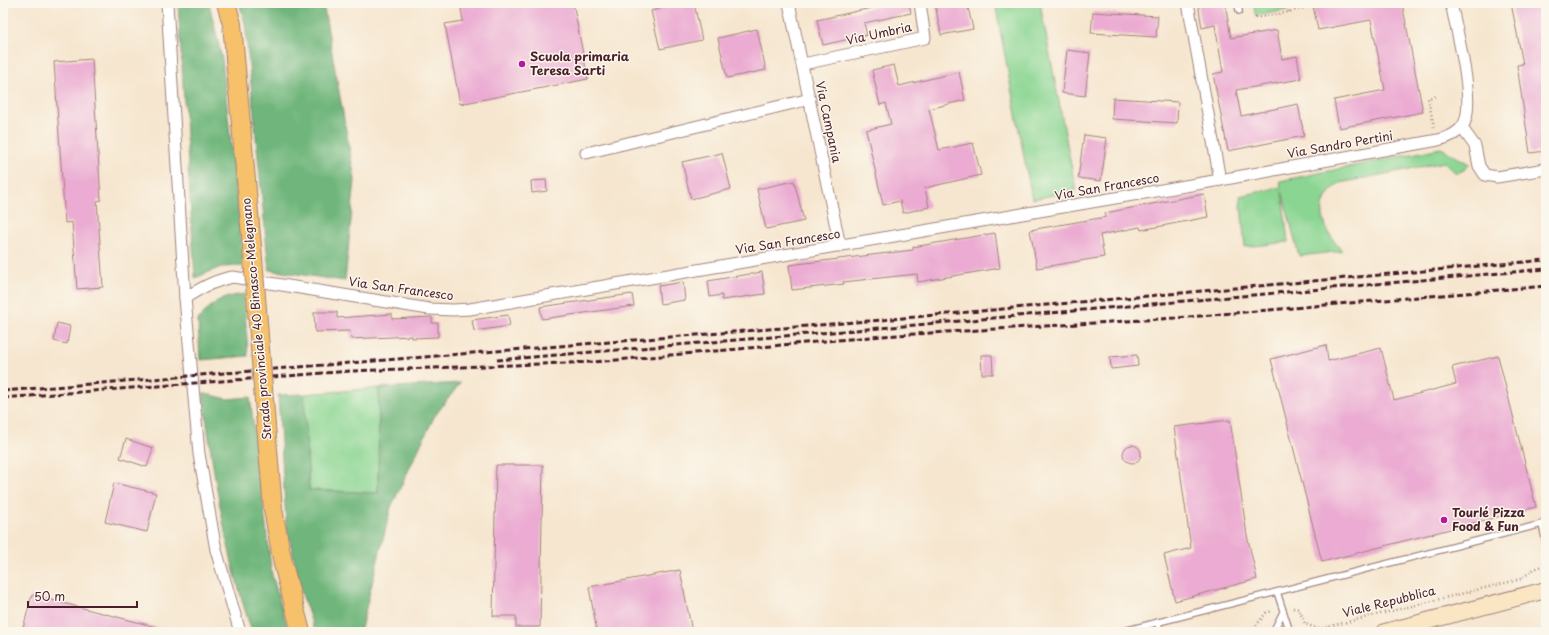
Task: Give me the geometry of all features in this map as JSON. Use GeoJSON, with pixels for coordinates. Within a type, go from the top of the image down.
{"type":"FeatureCollection","features":[{"type":"Feature","properties":{"kind":"main road","name":"Strada provinciale 40 Binasco-Melegnano"},"geometry":{"type":"LineString","coordinates":[[226,3],[232,24],[253,258],[273,509],[283,564],[301,632]]}},
{"type":"Feature","properties":{"kind":"street"},"geometry":{"type":"LineString","coordinates":[[167,3],[186,298],[199,454],[216,550],[240,632]]}},
{"type":"Feature","properties":{"kind":"street","name":"Via Campania"},"geometry":{"type":"LineString","coordinates":[[789,3],[840,246]]}},
{"type":"Feature","properties":{"kind":"street","name":"Via Umbria"},"geometry":{"type":"LineString","coordinates":[[803,64],[926,38],[920,3]]}},
{"type":"Feature","properties":{"kind":"street"},"geometry":{"type":"LineString","coordinates":[[1188,3],[1220,180]]}},
{"type":"Feature","properties":{"kind":"street"},"geometry":{"type":"LineString","coordinates":[[1451,3],[1469,95],[1468,112],[1462,128],[1475,146],[1479,166],[1485,175],[1493,177],[1546,169]]}},
{"type":"Feature","properties":{"kind":"street"},"geometry":{"type":"LineString","coordinates":[[586,153],[810,99]]}},
{"type":"Feature","properties":{"kind":"street","name":"Via Sandro Pertini"},"geometry":{"type":"LineString","coordinates":[[1220,180],[1438,140],[1454,134],[1462,128]]}},
{"type":"Feature","properties":{"kind":"street","name":"Via San Francesco"},"geometry":{"type":"LineString","coordinates":[[186,298],[207,284],[220,279],[233,277],[429,309],[462,310],[1220,180]]}},
{"type":"Feature","properties":{"kind":"street"},"geometry":{"type":"LineString","coordinates":[[1385,632],[1546,590]]}},
{"type":"Feature","properties":{"kind":"lane"},"geometry":{"type":"LineString","coordinates":[[1238,3],[1239,11]]}},
{"type":"Feature","properties":{"kind":"lane"},"geometry":{"type":"LineString","coordinates":[[1120,632],[1544,523],[1546,543]]}},
{"type":"Feature","properties":{"kind":"lane"},"geometry":{"type":"LineString","coordinates":[[1277,592],[1290,632]]}},
{"type":"Feature","properties":{"kind":"lane"},"geometry":{"type":"LineString","coordinates":[[1273,632],[1282,610]]}},
{"type":"Feature","properties":{"kind":"lane"},"geometry":{"type":"LineString","coordinates":[[1158,622],[1160,632]]}},
{"type":"Feature","properties":{"kind":"path"},"geometry":{"type":"LineString","coordinates":[[1288,3],[1290,12]]}},
{"type":"Feature","properties":{"kind":"path"},"geometry":{"type":"LineString","coordinates":[[1255,18],[1290,12],[1322,3]]}},
{"type":"Feature","properties":{"kind":"path"},"geometry":{"type":"LineString","coordinates":[[1434,126],[1428,98],[1437,96]]}},
{"type":"Feature","properties":{"kind":"path","name":"Viale Repubblica"},"geometry":{"type":"LineString","coordinates":[[1251,632],[1266,613],[1299,609],[1305,624],[1320,629],[1521,579],[1534,569],[1546,565]]}},
{"type":"Feature","properties":{"kind":"green space"},"geometry":{"type":"Polygon","coordinates":[[[178,3],[209,3],[222,59],[244,266],[221,267],[195,278],[178,3]]]}},
{"type":"Feature","properties":{"kind":"green space"},"geometry":{"type":"Polygon","coordinates":[[[239,3],[323,3],[355,180],[345,281],[269,270],[245,23],[239,3]]]}},
{"type":"Feature","properties":{"kind":"green space"},"geometry":{"type":"Polygon","coordinates":[[[995,3],[1040,3],[1076,191],[1032,199],[995,3]]]}},
{"type":"Feature","properties":{"kind":"green space"},"geometry":{"type":"Polygon","coordinates":[[[1253,3],[1322,3],[1256,16],[1253,3]]]}},
{"type":"Feature","properties":{"kind":"green space"},"geometry":{"type":"Polygon","coordinates":[[[1441,148],[1469,164],[1464,170],[1456,173],[1444,162],[1340,183],[1331,191],[1325,199],[1323,216],[1325,225],[1335,243],[1342,251],[1299,256],[1282,191],[1288,242],[1245,247],[1240,196],[1281,187],[1280,181],[1441,148]]]}},
{"type":"Feature","properties":{"kind":"green space"},"geometry":{"type":"Polygon","coordinates":[[[244,294],[248,356],[200,360],[198,320],[218,301],[244,294]]]}},
{"type":"Feature","properties":{"kind":"green space"},"geometry":{"type":"Polygon","coordinates":[[[460,383],[434,417],[391,507],[360,632],[315,632],[301,591],[286,523],[278,395],[304,394],[309,490],[378,493],[379,388],[460,383]]]}},
{"type":"Feature","properties":{"kind":"green space"},"geometry":{"type":"Polygon","coordinates":[[[379,388],[378,493],[309,490],[304,394],[379,388]]]}},
{"type":"Feature","properties":{"kind":"green space"},"geometry":{"type":"Polygon","coordinates":[[[203,393],[227,399],[250,397],[272,575],[289,632],[252,632],[228,544],[211,454],[203,393]]]}},
{"type":"Feature","properties":{"kind":"building"},"geometry":{"type":"Polygon","coordinates":[[[460,3],[573,3],[588,79],[460,104],[445,24],[463,21],[460,3]]]}},
{"type":"Feature","properties":{"kind":"building"},"geometry":{"type":"Polygon","coordinates":[[[685,3],[694,3],[702,40],[660,49],[651,11],[685,3]]]}},
{"type":"Feature","properties":{"kind":"building"},"geometry":{"type":"Polygon","coordinates":[[[880,3],[909,3],[911,13],[864,23],[867,35],[823,45],[817,20],[880,6],[880,3]]]}},
{"type":"Feature","properties":{"kind":"building"},"geometry":{"type":"Polygon","coordinates":[[[935,3],[967,3],[973,29],[941,35],[935,3]]]}},
{"type":"Feature","properties":{"kind":"building"},"geometry":{"type":"Polygon","coordinates":[[[1198,3],[1225,3],[1231,38],[1277,30],[1282,59],[1297,56],[1301,79],[1236,90],[1241,116],[1298,104],[1304,136],[1228,151],[1213,74],[1223,72],[1215,25],[1202,28],[1198,3]]]}},
{"type":"Feature","properties":{"kind":"building"},"geometry":{"type":"Polygon","coordinates":[[[1330,3],[1402,3],[1423,112],[1339,128],[1334,100],[1385,90],[1371,20],[1318,30],[1313,6],[1330,3]]]}},
{"type":"Feature","properties":{"kind":"building"},"geometry":{"type":"Polygon","coordinates":[[[1511,3],[1546,3],[1546,58],[1542,59],[1546,86],[1546,151],[1530,153],[1517,65],[1523,64],[1511,3]]]}},
{"type":"Feature","properties":{"kind":"building"},"geometry":{"type":"Polygon","coordinates":[[[1093,12],[1158,16],[1156,37],[1091,33],[1093,12]]]}},
{"type":"Feature","properties":{"kind":"building"},"geometry":{"type":"Polygon","coordinates":[[[757,29],[766,70],[727,78],[718,38],[757,29]]]}},
{"type":"Feature","properties":{"kind":"building"},"geometry":{"type":"Polygon","coordinates":[[[1067,50],[1090,53],[1085,96],[1062,93],[1067,50]]]}},
{"type":"Feature","properties":{"kind":"building"},"geometry":{"type":"Polygon","coordinates":[[[92,59],[101,200],[97,201],[103,287],[77,289],[72,222],[65,223],[54,62],[92,59]]]}},
{"type":"Feature","properties":{"kind":"building"},"geometry":{"type":"Polygon","coordinates":[[[894,65],[899,86],[959,72],[965,100],[929,109],[939,150],[973,143],[981,175],[925,188],[929,207],[903,213],[900,201],[883,205],[866,130],[891,124],[886,103],[880,105],[872,70],[894,65]]]}},
{"type":"Feature","properties":{"kind":"building"},"geometry":{"type":"Polygon","coordinates":[[[1113,98],[1178,102],[1177,123],[1112,119],[1113,98]]]}},
{"type":"Feature","properties":{"kind":"building"},"geometry":{"type":"Polygon","coordinates":[[[1084,135],[1107,138],[1101,181],[1078,178],[1084,135]]]}},
{"type":"Feature","properties":{"kind":"building"},"geometry":{"type":"Polygon","coordinates":[[[722,153],[731,189],[691,199],[682,162],[722,153]]]}},
{"type":"Feature","properties":{"kind":"building"},"geometry":{"type":"Polygon","coordinates":[[[546,180],[547,191],[532,193],[531,181],[546,180]]]}},
{"type":"Feature","properties":{"kind":"building"},"geometry":{"type":"Polygon","coordinates":[[[794,181],[804,221],[766,229],[757,189],[794,181]]]}},
{"type":"Feature","properties":{"kind":"building"},"geometry":{"type":"Polygon","coordinates":[[[1204,194],[1208,217],[1141,230],[1140,227],[1100,235],[1104,257],[1037,268],[1030,230],[1106,217],[1105,213],[1204,194]]]}},
{"type":"Feature","properties":{"kind":"building"},"geometry":{"type":"Polygon","coordinates":[[[995,233],[1000,268],[918,282],[917,274],[843,282],[844,284],[792,290],[789,265],[913,250],[913,247],[995,233]]]}},
{"type":"Feature","properties":{"kind":"building"},"geometry":{"type":"Polygon","coordinates":[[[762,272],[765,294],[722,300],[722,295],[710,297],[708,281],[762,272]]]}},
{"type":"Feature","properties":{"kind":"building"},"geometry":{"type":"Polygon","coordinates":[[[683,282],[685,300],[660,304],[658,286],[683,282]]]}},
{"type":"Feature","properties":{"kind":"building"},"geometry":{"type":"Polygon","coordinates":[[[632,294],[634,306],[542,319],[540,307],[632,294]]]}},
{"type":"Feature","properties":{"kind":"building"},"geometry":{"type":"Polygon","coordinates":[[[314,312],[337,312],[337,318],[392,314],[392,319],[432,317],[432,323],[438,323],[438,337],[412,338],[412,336],[351,339],[350,331],[315,332],[314,312]]]}},
{"type":"Feature","properties":{"kind":"building"},"geometry":{"type":"Polygon","coordinates":[[[508,315],[510,326],[474,331],[472,320],[508,315]]]}},
{"type":"Feature","properties":{"kind":"building"},"geometry":{"type":"Polygon","coordinates":[[[57,323],[70,326],[67,344],[54,341],[57,323]]]}},
{"type":"Feature","properties":{"kind":"building"},"geometry":{"type":"Polygon","coordinates":[[[1326,345],[1328,361],[1381,348],[1394,400],[1456,384],[1452,367],[1498,356],[1536,507],[1322,562],[1271,359],[1326,345]]]}},
{"type":"Feature","properties":{"kind":"building"},"geometry":{"type":"Polygon","coordinates":[[[981,355],[992,355],[993,374],[982,374],[981,355]]]}},
{"type":"Feature","properties":{"kind":"building"},"geometry":{"type":"Polygon","coordinates":[[[1137,355],[1138,366],[1111,369],[1110,357],[1137,355]]]}},
{"type":"Feature","properties":{"kind":"building"},"geometry":{"type":"Polygon","coordinates":[[[1230,420],[1247,535],[1257,579],[1175,601],[1164,555],[1191,548],[1174,427],[1230,420]]]}},
{"type":"Feature","properties":{"kind":"building"},"geometry":{"type":"Polygon","coordinates":[[[126,439],[153,448],[147,467],[120,458],[126,439]]]}},
{"type":"Feature","properties":{"kind":"building"},"geometry":{"type":"Polygon","coordinates":[[[1132,445],[1138,448],[1141,454],[1138,460],[1132,463],[1126,460],[1123,454],[1126,448],[1132,445]]]}},
{"type":"Feature","properties":{"kind":"building"},"geometry":{"type":"Polygon","coordinates":[[[496,465],[543,465],[540,627],[516,627],[516,616],[493,616],[496,465]]]}},
{"type":"Feature","properties":{"kind":"building"},"geometry":{"type":"Polygon","coordinates":[[[114,483],[156,493],[147,532],[105,522],[114,483]]]}},
{"type":"Feature","properties":{"kind":"building"},"geometry":{"type":"Polygon","coordinates":[[[680,570],[692,632],[597,632],[589,587],[680,570]]]}},
{"type":"Feature","properties":{"kind":"building"},"geometry":{"type":"Polygon","coordinates":[[[32,595],[160,628],[160,632],[22,632],[32,595]]]}},
{"type":"Feature","properties":{"kind":"railway"},"geometry":{"type":"LineString","coordinates":[[3,391],[881,320],[1546,260]]}},
{"type":"Feature","properties":{"kind":"railway"},"geometry":{"type":"LineString","coordinates":[[497,360],[881,328],[1546,269]]}},
{"type":"Feature","properties":{"kind":"railway"},"geometry":{"type":"LineString","coordinates":[[3,398],[350,371],[594,362],[882,336],[1176,318],[1546,286]]}},
{"type":"Feature","properties":{"kind":"place","name":"Scuola primaria Teresa Sarti"},"geometry":{"type":"Point","coordinates":[522,64]}},
{"type":"Feature","properties":{"kind":"place","name":"Tourlé Pizza Food & Fun"},"geometry":{"type":"Point","coordinates":[1444,520]}}]}
